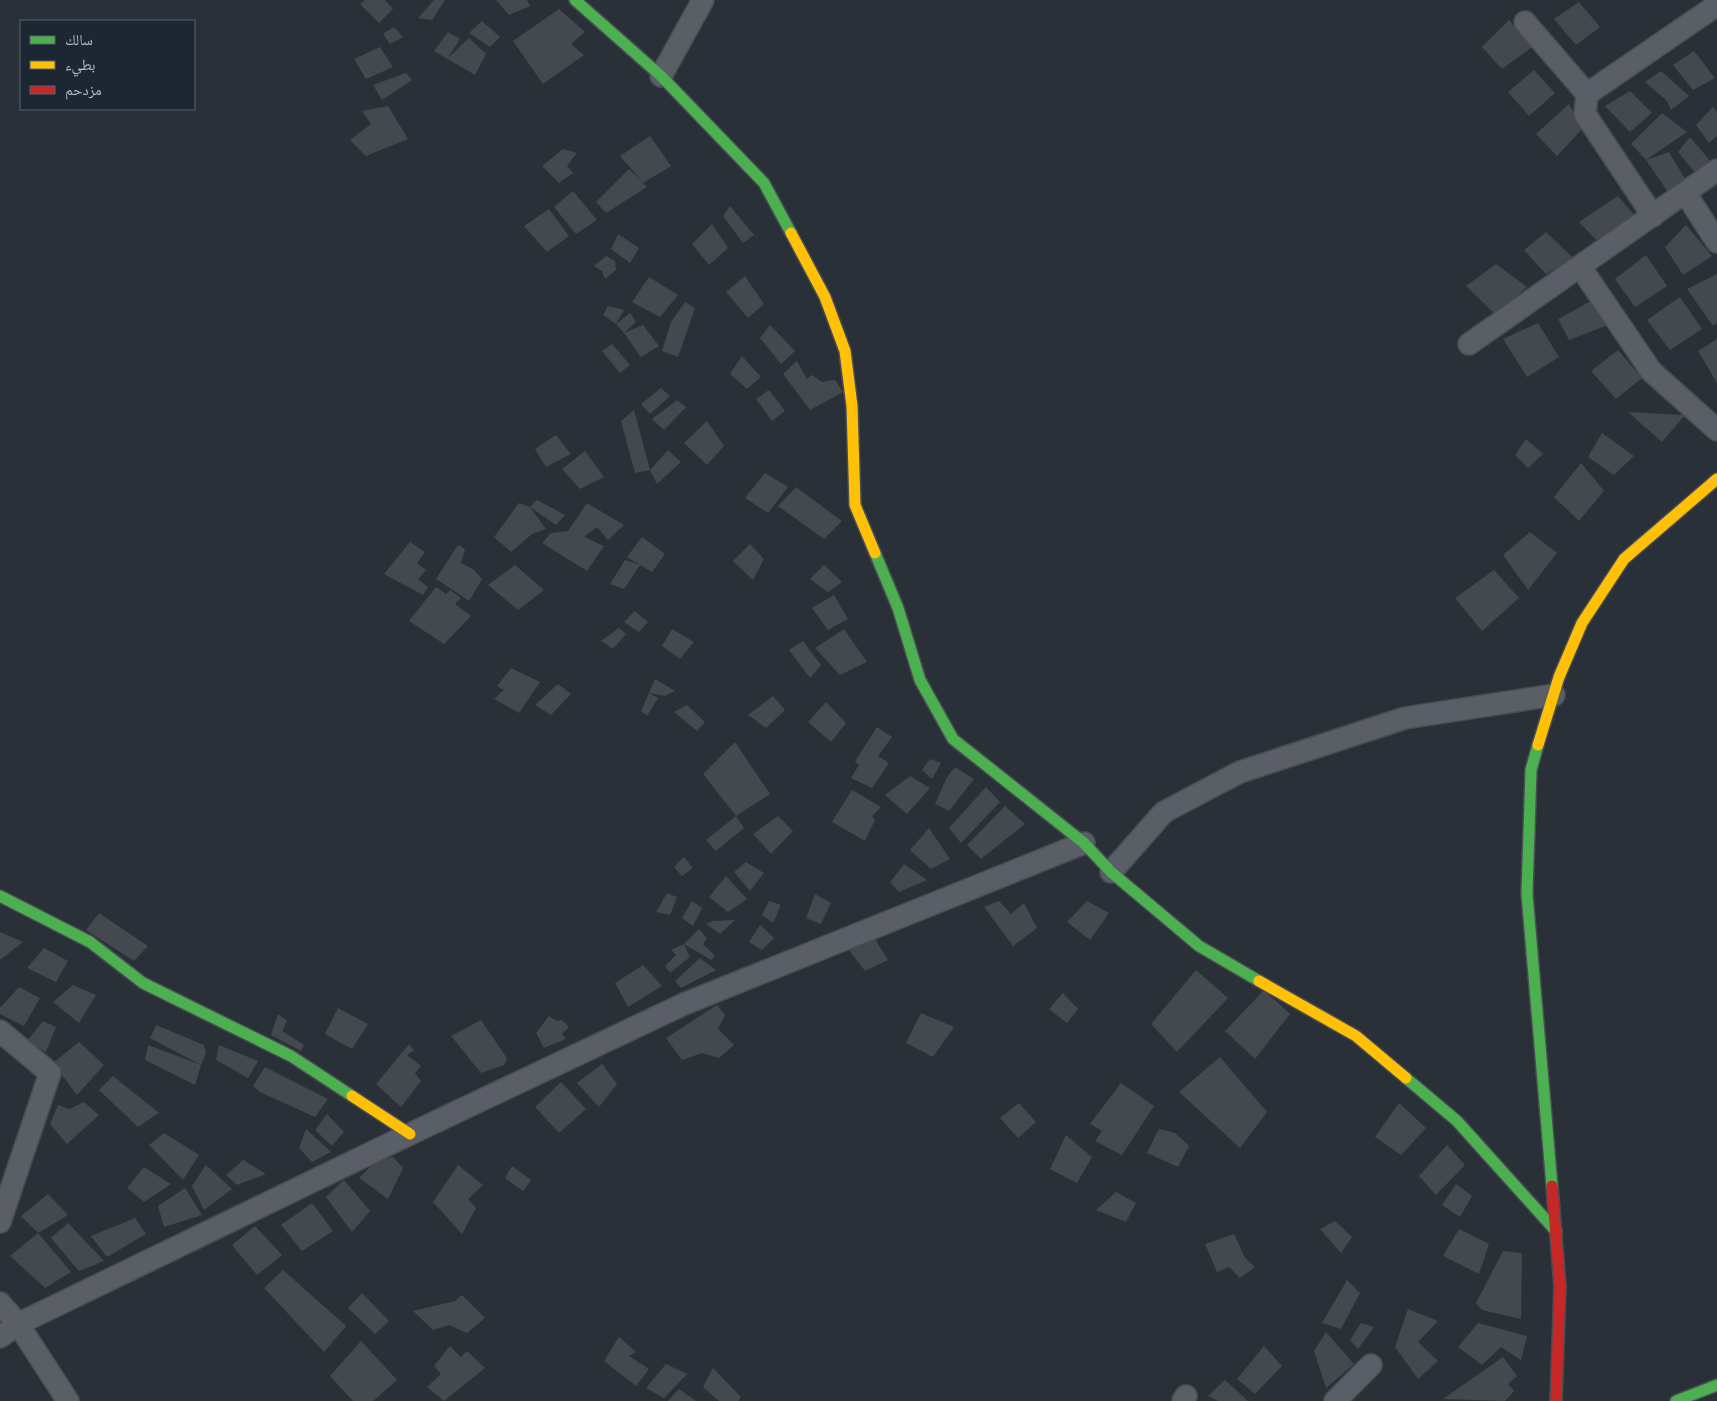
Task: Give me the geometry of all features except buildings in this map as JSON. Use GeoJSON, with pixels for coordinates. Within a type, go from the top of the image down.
{"type":"FeatureCollection","features":[{"type":"Feature","properties":{"kind":"street"},"geometry":{"type":"LineString","coordinates":[[575,0],[661,76],[764,183],[825,296],[846,351],[852,406],[855,505],[898,608],[920,680],[953,739],[1084,843],[1111,872],[1199,946],[1356,1036],[1457,1121],[1556,1231]]}},
{"type":"Feature","properties":{"kind":"street"},"geometry":{"type":"LineString","coordinates":[[661,76],[702,0]]}},
{"type":"Feature","properties":{"kind":"street"},"geometry":{"type":"LineString","coordinates":[[1587,94],[1717,5]]}},
{"type":"Feature","properties":{"kind":"street"},"geometry":{"type":"LineString","coordinates":[[1525,22],[1587,94],[1585,114],[1653,216]]}},
{"type":"Feature","properties":{"kind":"street"},"geometry":{"type":"LineString","coordinates":[[1469,344],[1581,268],[1717,170]]}},
{"type":"Feature","properties":{"kind":"street"},"geometry":{"type":"LineString","coordinates":[[1686,194],[1717,242]]}},
{"type":"Feature","properties":{"kind":"street"},"geometry":{"type":"LineString","coordinates":[[1581,268],[1651,371],[1717,430]]}},
{"type":"Feature","properties":{"kind":"street"},"geometry":{"type":"LineString","coordinates":[[1556,1401],[1560,1286],[1527,894],[1531,770],[1559,677],[1582,623],[1624,559],[1717,479]]}},
{"type":"Feature","properties":{"kind":"street"},"geometry":{"type":"LineString","coordinates":[[1111,872],[1164,812],[1240,772],[1405,718],[1554,695]]}},
{"type":"Feature","properties":{"kind":"street"},"geometry":{"type":"LineString","coordinates":[[0,1337],[18,1324],[684,1004],[1084,843]]}},
{"type":"Feature","properties":{"kind":"street"},"geometry":{"type":"LineString","coordinates":[[0,896],[90,942],[143,983],[291,1056],[410,1134]]}},
{"type":"Feature","properties":{"kind":"street"},"geometry":{"type":"LineString","coordinates":[[0,1031],[50,1073],[0,1222]]}},
{"type":"Feature","properties":{"kind":"street"},"geometry":{"type":"LineString","coordinates":[[0,1303],[18,1324],[68,1401]]}},
{"type":"Feature","properties":{"kind":"street"},"geometry":{"type":"LineString","coordinates":[[1335,1401],[1371,1365]]}},
{"type":"Feature","properties":{"kind":"street"},"geometry":{"type":"LineString","coordinates":[[1676,1401],[1717,1385]]}},
{"type":"Feature","properties":{"kind":"traffic: fast"},"geometry":{"type":"LineString","coordinates":[[575,0],[661,76],[764,183],[791,233]]}},
{"type":"Feature","properties":{"kind":"traffic: fast"},"geometry":{"type":"LineString","coordinates":[[875,553],[898,608],[920,680],[953,739],[1084,843],[1111,872],[1199,946],[1259,981]]}},
{"type":"Feature","properties":{"kind":"traffic: fast"},"geometry":{"type":"LineString","coordinates":[[1538,745],[1531,770],[1527,894],[1552,1186]]}},
{"type":"Feature","properties":{"kind":"traffic: fast"},"geometry":{"type":"LineString","coordinates":[[0,896],[90,942],[143,983],[291,1056],[352,1096]]}},
{"type":"Feature","properties":{"kind":"traffic: fast"},"geometry":{"type":"LineString","coordinates":[[1406,1078],[1457,1121],[1556,1231]]}},
{"type":"Feature","properties":{"kind":"traffic: fast"},"geometry":{"type":"LineString","coordinates":[[1676,1401],[1717,1385]]}},
{"type":"Feature","properties":{"kind":"traffic: slow"},"geometry":{"type":"LineString","coordinates":[[791,233],[825,297],[845,351],[852,406],[855,505],[875,553]]}},
{"type":"Feature","properties":{"kind":"traffic: slow"},"geometry":{"type":"LineString","coordinates":[[1538,745],[1559,677],[1582,623],[1624,559],[1717,479]]}},
{"type":"Feature","properties":{"kind":"traffic: slow"},"geometry":{"type":"LineString","coordinates":[[1259,981],[1356,1036],[1406,1078]]}},
{"type":"Feature","properties":{"kind":"traffic: slow"},"geometry":{"type":"LineString","coordinates":[[352,1096],[410,1134]]}},
{"type":"Feature","properties":{"kind":"traffic: jam"},"geometry":{"type":"LineString","coordinates":[[1552,1186],[1560,1286],[1556,1401]]}}]}
